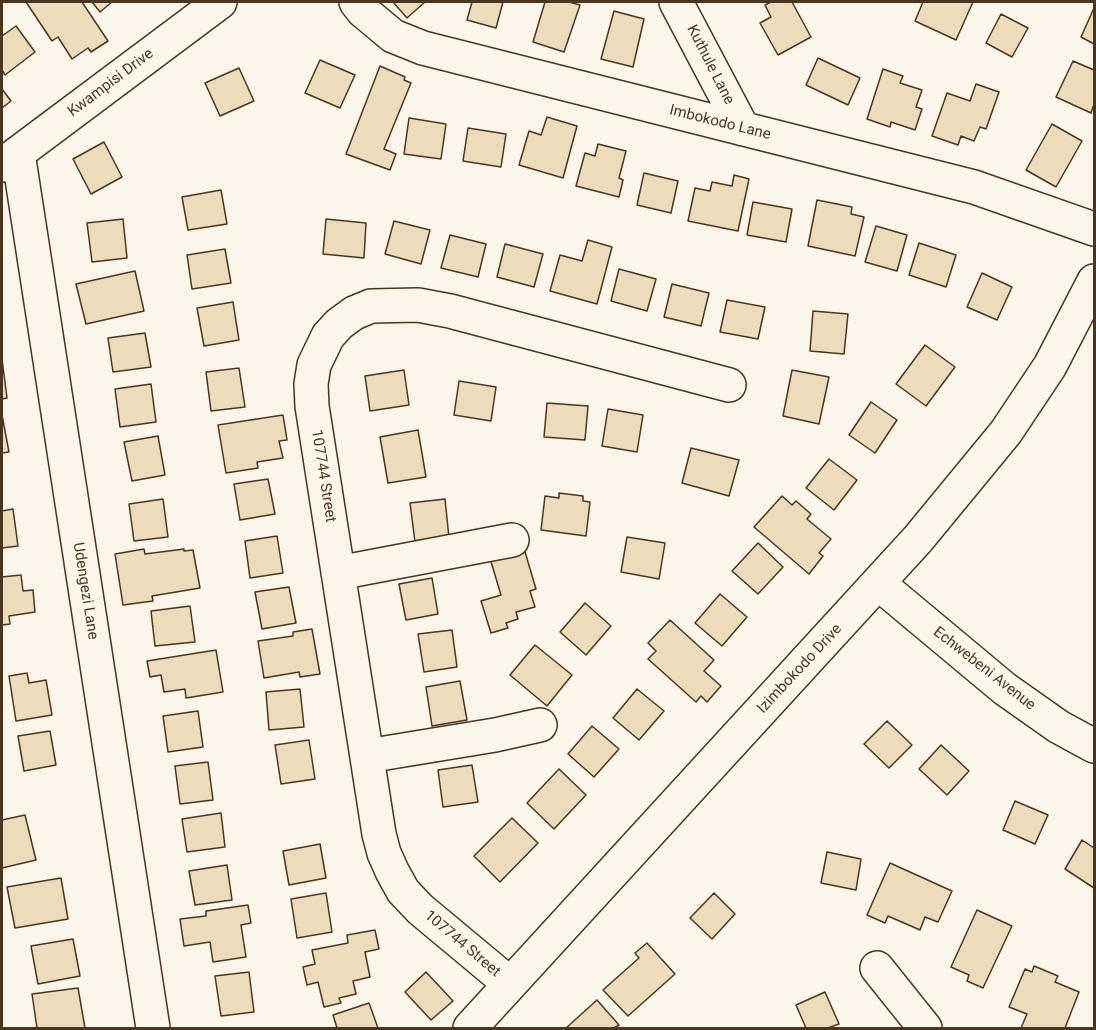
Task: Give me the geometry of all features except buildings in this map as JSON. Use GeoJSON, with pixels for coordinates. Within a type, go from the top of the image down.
{"type":"FeatureCollection","features":[{"type":"Feature","properties":{"kind":"street","name":"Kwampisi Drive"},"geometry":{"type":"LineString","coordinates":[[10,159],[220,2]]}},
{"type":"Feature","properties":{"kind":"street","name":"Imbokodo Lane"},"geometry":{"type":"LineString","coordinates":[[356,2],[393,36],[423,48],[974,187],[1095,229]]}},
{"type":"Feature","properties":{"kind":"street","name":"Kuthule Lane"},"geometry":{"type":"LineString","coordinates":[[676,2],[743,129]]}},
{"type":"Feature","properties":{"kind":"street","name":"Udengezi Lane"},"geometry":{"type":"LineString","coordinates":[[10,159],[153,1029]]}},
{"type":"Feature","properties":{"kind":"street","name":"Izimbokodo Drive"},"geometry":{"type":"LineString","coordinates":[[470,1029],[918,539],[1006,432],[1050,366],[1095,281]]}},
{"type":"Feature","properties":{"kind":"street","name":"107744 Street"},"geometry":{"type":"LineString","coordinates":[[510,984],[420,909],[403,891],[384,853],[312,406],[311,384],[314,365],[328,336],[354,313],[371,306],[418,305],[729,386]]}},
{"type":"Feature","properties":{"kind":"street"},"geometry":{"type":"LineString","coordinates":[[338,573],[512,540]]}},
{"type":"Feature","properties":{"kind":"street","name":"Echwebeni Avenue"},"geometry":{"type":"LineString","coordinates":[[878,584],[1005,688],[1059,727],[1095,746]]}},
{"type":"Feature","properties":{"kind":"street"},"geometry":{"type":"LineString","coordinates":[[367,756],[495,735],[540,725]]}},
{"type":"Feature","properties":{"kind":"street"},"geometry":{"type":"LineString","coordinates":[[877,968],[925,1029]]}}]}
